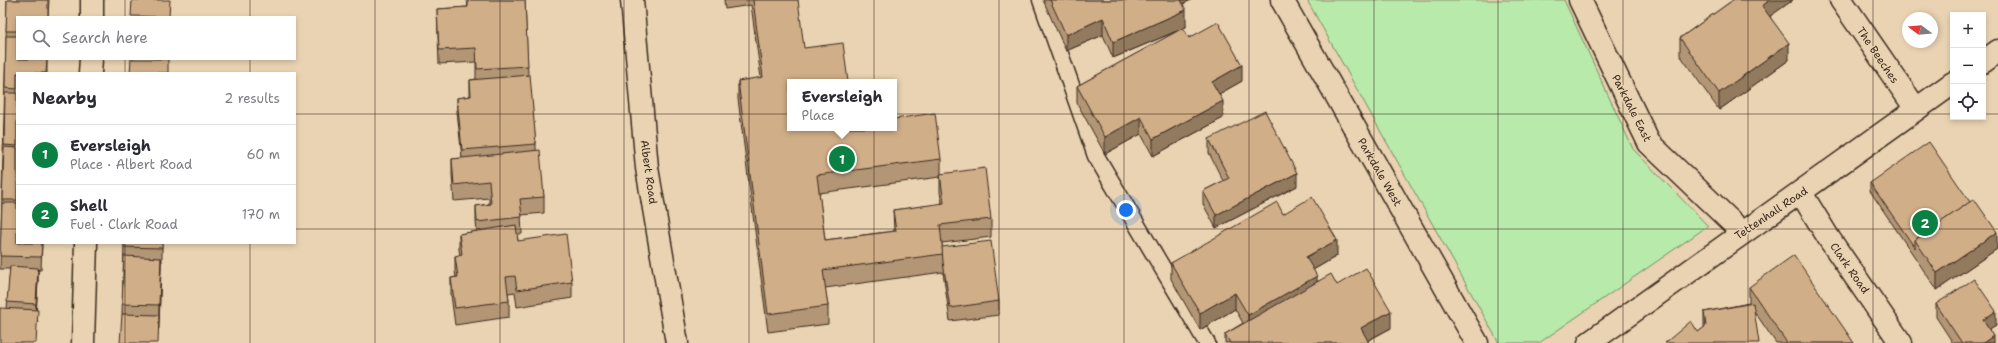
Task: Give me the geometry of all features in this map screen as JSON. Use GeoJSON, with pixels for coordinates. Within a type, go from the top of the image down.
{"type":"FeatureCollection","features":[{"type":"Feature","properties":{"kind":"main road"},"geometry":{"type":"LineString","coordinates":[[92,0],[92,16]]}},
{"type":"Feature","properties":{"kind":"main road","name":"Albert Road"},"geometry":{"type":"LineString","coordinates":[[632,0],[647,168],[677,343]]}},
{"type":"Feature","properties":{"kind":"main road","name":"Parkdale West"},"geometry":{"type":"LineString","coordinates":[[1282,0],[1477,343]]}},
{"type":"Feature","properties":{"kind":"main road","name":"Parkdale East"},"geometry":{"type":"LineString","coordinates":[[1580,0],[1649,143],[1742,232]]}},
{"type":"Feature","properties":{"kind":"main road","name":"The Beeches"},"geometry":{"type":"LineString","coordinates":[[1841,0],[1916,109]]}},
{"type":"Feature","properties":{"kind":"main road"},"geometry":{"type":"LineString","coordinates":[[1986,60],[1998,51]]}},
{"type":"Feature","properties":{"kind":"main road"},"geometry":{"type":"LineString","coordinates":[[90,72],[91,60]]}},
{"type":"Feature","properties":{"kind":"main road","name":"Tettenhall Road"},"geometry":{"type":"LineString","coordinates":[[1589,343],[1742,232],[1801,193],[1952,84]]}},
{"type":"Feature","properties":{"kind":"main road","name":"Clark Road"},"geometry":{"type":"LineString","coordinates":[[1801,193],[1830,240],[1901,343]]}},
{"type":"Feature","properties":{"kind":"main road"},"geometry":{"type":"LineString","coordinates":[[84,343],[86,244]]}},
{"type":"Feature","properties":{"kind":"lane"},"geometry":{"type":"LineString","coordinates":[[1041,0],[1096,156],[1207,343]]}},
{"type":"Feature","properties":{"kind":"green space"},"geometry":{"type":"Polygon","coordinates":[[[1307,0],[1564,0],[1633,149],[1708,226],[1539,343],[1499,343],[1307,0]]]}},
{"type":"Feature","properties":{"kind":"building"},"geometry":{"type":"Polygon","coordinates":[[[7,0],[48,0],[48,16],[16,16],[16,31],[6,31],[7,0]]]}},
{"type":"Feature","properties":{"kind":"building"},"geometry":{"type":"Polygon","coordinates":[[[132,0],[170,0],[169,16],[131,16],[132,0]]]}},
{"type":"Feature","properties":{"kind":"building"},"geometry":{"type":"Polygon","coordinates":[[[468,0],[525,0],[528,66],[477,69],[476,48],[439,50],[437,9],[468,7],[468,0]]]}},
{"type":"Feature","properties":{"kind":"building"},"geometry":{"type":"Polygon","coordinates":[[[753,0],[798,0],[804,48],[843,43],[848,79],[787,79],[787,131],[897,131],[897,119],[935,113],[941,159],[817,175],[825,240],[896,231],[893,210],[944,203],[940,174],[985,168],[991,219],[940,225],[943,254],[823,270],[828,306],[768,314],[738,81],[763,77],[753,0]]]}},
{"type":"Feature","properties":{"kind":"building"},"geometry":{"type":"Polygon","coordinates":[[[1050,0],[1181,0],[1186,10],[1113,42],[1103,18],[1066,35],[1050,0]]]}},
{"type":"Feature","properties":{"kind":"building"},"geometry":{"type":"Polygon","coordinates":[[[1733,0],[1770,0],[1762,6],[1789,43],[1719,93],[1680,38],[1733,0]]]}},
{"type":"Feature","properties":{"kind":"building"},"geometry":{"type":"Polygon","coordinates":[[[1218,22],[1242,65],[1212,82],[1223,101],[1153,139],[1141,117],[1105,137],[1077,86],[1183,28],[1189,38],[1218,22]]]}},
{"type":"Feature","properties":{"kind":"building"},"geometry":{"type":"Polygon","coordinates":[[[6,36],[16,36],[16,60],[47,60],[46,72],[16,72],[16,89],[5,88],[6,36]]]}},
{"type":"Feature","properties":{"kind":"building"},"geometry":{"type":"Polygon","coordinates":[[[131,60],[168,60],[168,72],[130,72],[131,60]]]}},
{"type":"Feature","properties":{"kind":"building"},"geometry":{"type":"Polygon","coordinates":[[[530,75],[536,144],[462,150],[457,98],[471,96],[470,80],[530,75]]]}},
{"type":"Feature","properties":{"kind":"building"},"geometry":{"type":"Polygon","coordinates":[[[5,93],[16,93],[16,146],[4,145],[5,93]]]}},
{"type":"Feature","properties":{"kind":"building"},"geometry":{"type":"Polygon","coordinates":[[[1265,111],[1297,173],[1216,215],[1203,191],[1229,178],[1209,139],[1265,111]]]}},
{"type":"Feature","properties":{"kind":"building"},"geometry":{"type":"Polygon","coordinates":[[[1929,142],[1970,202],[1915,240],[1915,248],[1870,183],[1929,142]]]}},
{"type":"Feature","properties":{"kind":"building"},"geometry":{"type":"Polygon","coordinates":[[[4,147],[16,148],[16,200],[2,200],[4,147]]]}},
{"type":"Feature","properties":{"kind":"building"},"geometry":{"type":"Polygon","coordinates":[[[540,150],[544,197],[520,199],[522,217],[477,222],[476,206],[491,204],[489,181],[454,185],[452,159],[540,150]]]}},
{"type":"Feature","properties":{"kind":"building"},"geometry":{"type":"Polygon","coordinates":[[[1312,197],[1337,240],[1306,257],[1317,276],[1248,315],[1235,293],[1200,313],[1171,263],[1277,202],[1283,214],[1312,197]]]}},
{"type":"Feature","properties":{"kind":"building"},"geometry":{"type":"Polygon","coordinates":[[[1974,199],[1997,232],[1937,273],[1915,240],[1974,199]]]}},
{"type":"Feature","properties":{"kind":"building"},"geometry":{"type":"Polygon","coordinates":[[[2,203],[16,203],[16,244],[42,244],[41,257],[0,256],[2,203]]]}},
{"type":"Feature","properties":{"kind":"building"},"geometry":{"type":"Polygon","coordinates":[[[516,225],[518,241],[566,234],[572,282],[517,290],[515,276],[506,277],[509,301],[455,308],[451,278],[458,277],[455,256],[462,254],[459,234],[516,225]]]}},
{"type":"Feature","properties":{"kind":"building"},"geometry":{"type":"Polygon","coordinates":[[[991,241],[999,301],[950,308],[942,247],[991,241]]]}},
{"type":"Feature","properties":{"kind":"building"},"geometry":{"type":"Polygon","coordinates":[[[124,244],[162,244],[162,248],[124,247],[124,244]]]}},
{"type":"Feature","properties":{"kind":"building"},"geometry":{"type":"Polygon","coordinates":[[[1794,255],[1854,343],[1787,343],[1749,287],[1794,255]]]}},
{"type":"Feature","properties":{"kind":"building"},"geometry":{"type":"Polygon","coordinates":[[[124,256],[161,258],[159,305],[122,304],[124,256]]]}},
{"type":"Feature","properties":{"kind":"building"},"geometry":{"type":"Polygon","coordinates":[[[10,266],[38,268],[36,304],[7,302],[10,266]]]}},
{"type":"Feature","properties":{"kind":"building"},"geometry":{"type":"Polygon","coordinates":[[[1366,268],[1391,311],[1361,328],[1369,343],[1230,343],[1225,334],[1331,274],[1337,285],[1366,268]]]}},
{"type":"Feature","properties":{"kind":"building"},"geometry":{"type":"Polygon","coordinates":[[[1974,279],[1996,311],[1983,320],[1993,336],[1983,343],[1962,343],[1936,304],[1974,279]]]}},
{"type":"Feature","properties":{"kind":"building"},"geometry":{"type":"Polygon","coordinates":[[[1753,303],[1759,343],[1665,343],[1691,321],[1698,332],[1706,326],[1704,312],[1753,303]]]}},
{"type":"Feature","properties":{"kind":"building"},"geometry":{"type":"Polygon","coordinates":[[[0,308],[38,310],[36,343],[0,343],[0,308]]]}},
{"type":"Feature","properties":{"kind":"building"},"geometry":{"type":"Polygon","coordinates":[[[122,314],[159,315],[158,343],[120,343],[122,314]]]}},
{"type":"Feature","properties":{"kind":"place","name":"Eversleigh"},"geometry":{"type":"Point","coordinates":[842,159]}},
{"type":"Feature","properties":{"kind":"place","name":"Shell"},"geometry":{"type":"Point","coordinates":[1925,223]}}]}
